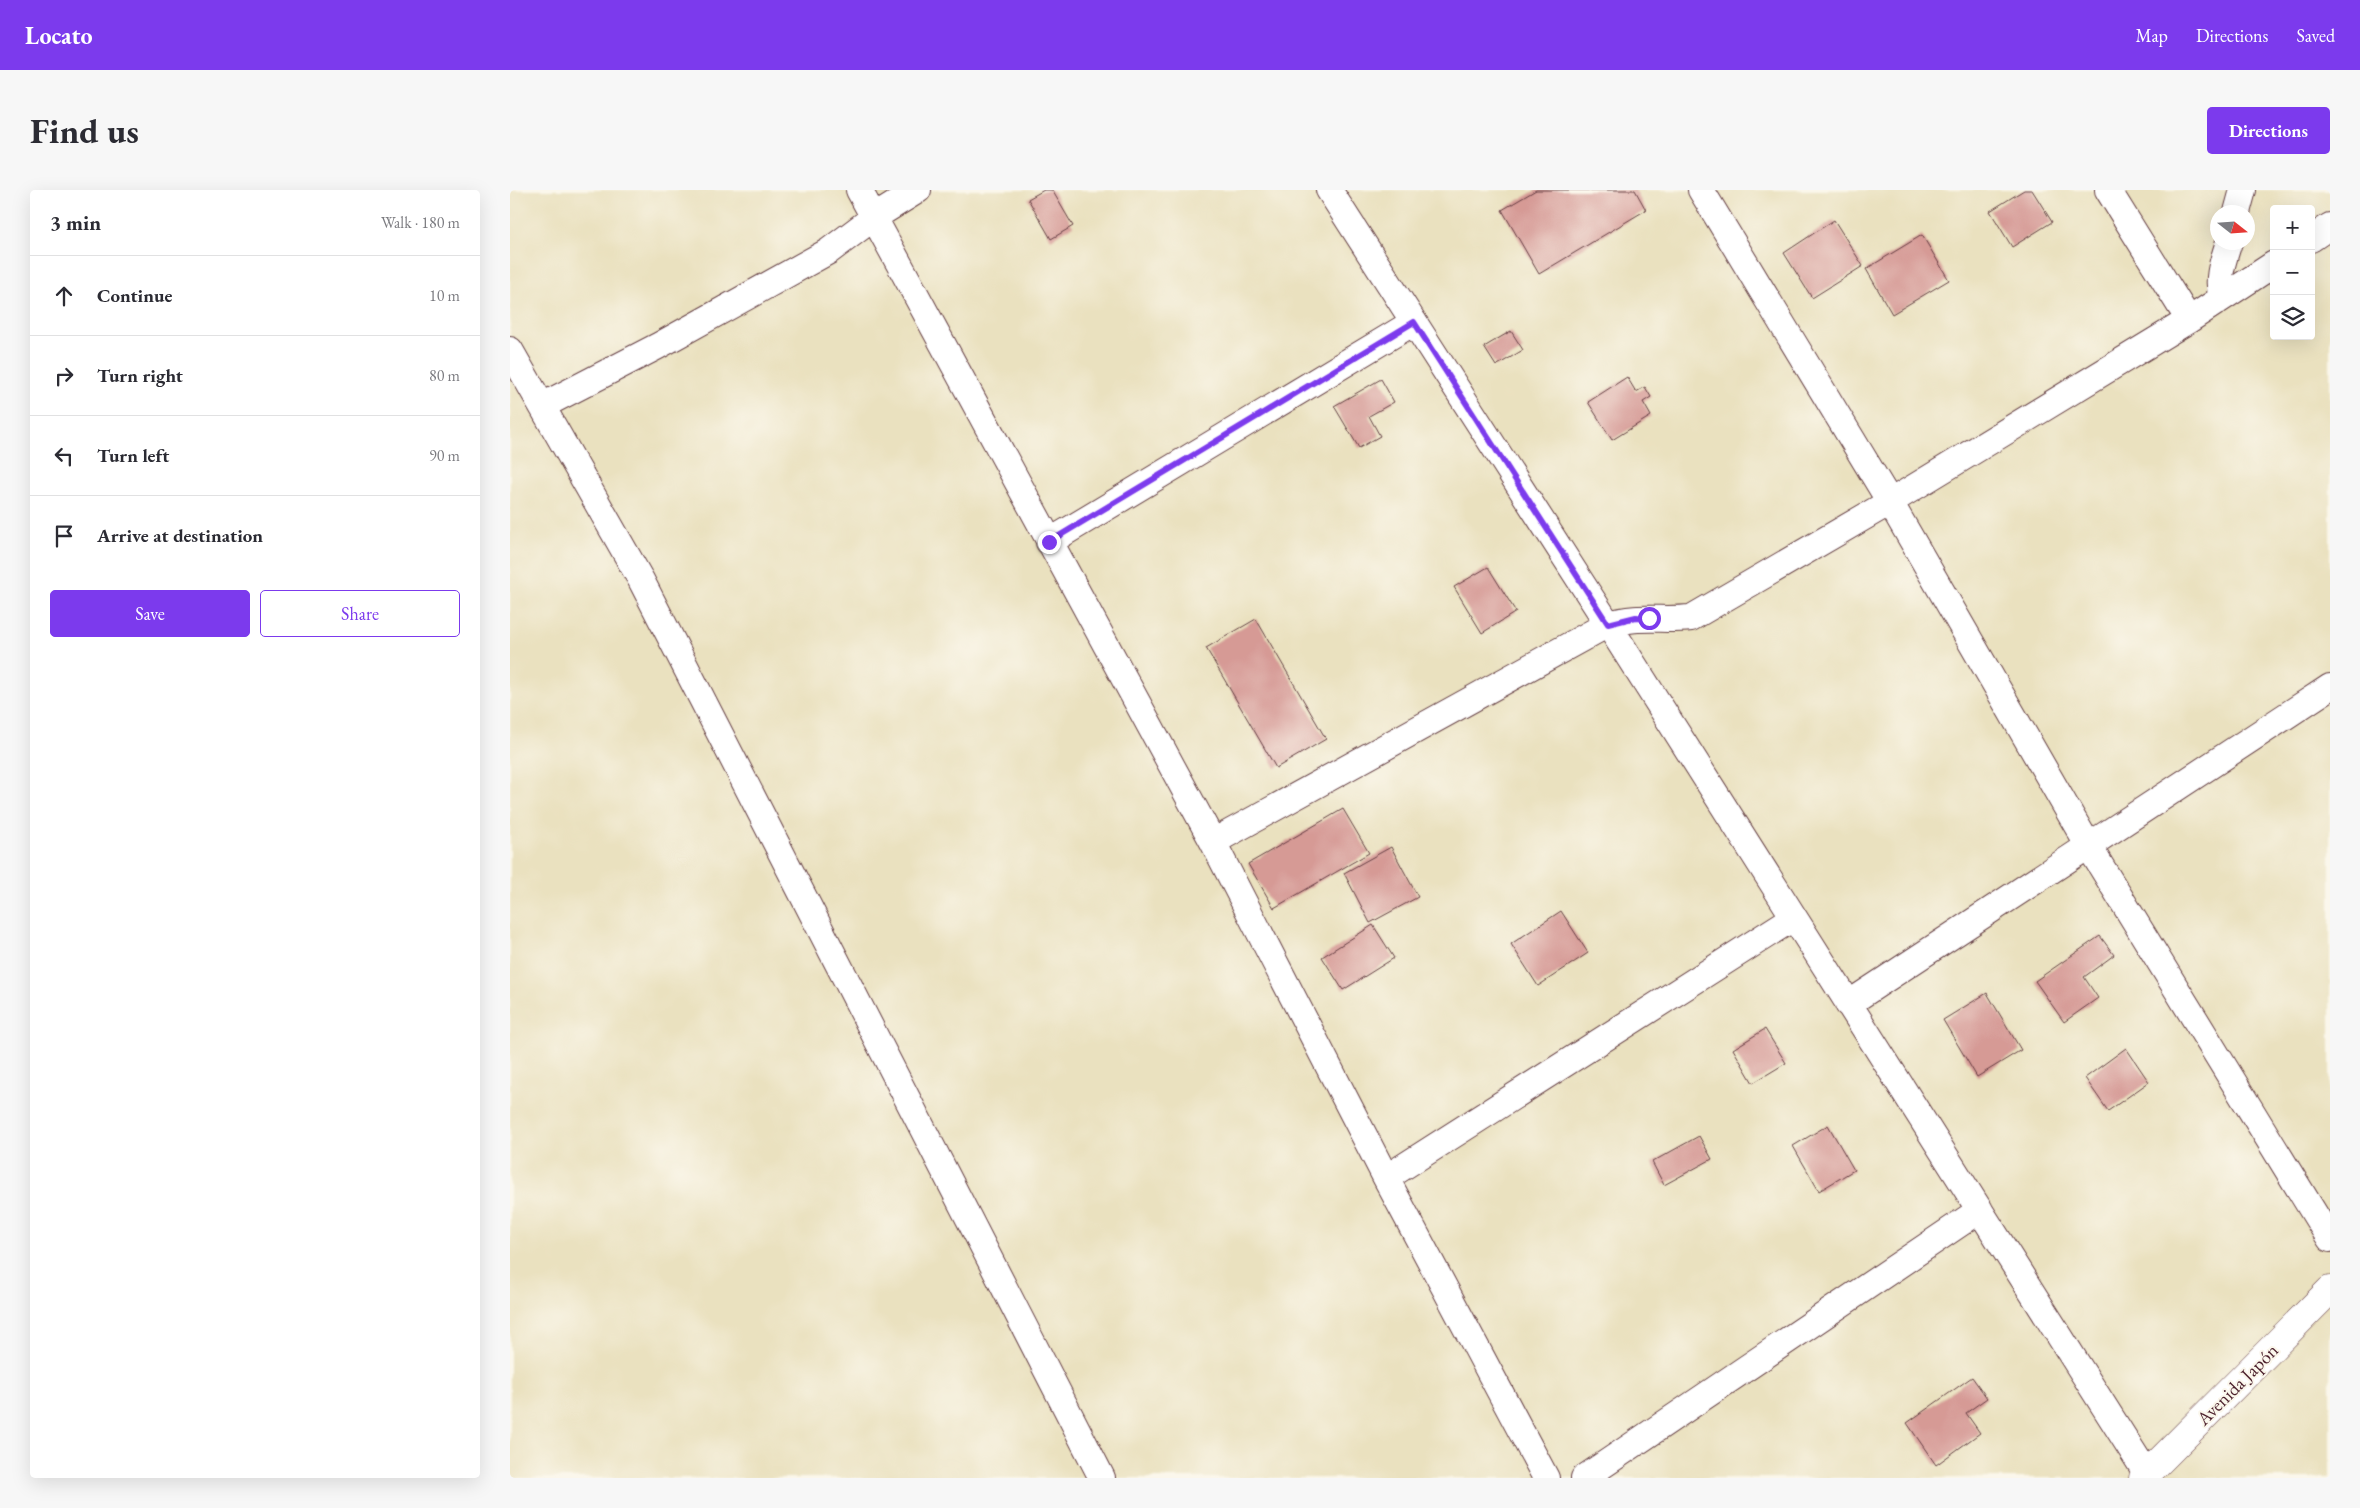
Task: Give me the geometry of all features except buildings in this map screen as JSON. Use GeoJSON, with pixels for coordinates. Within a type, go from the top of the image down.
{"type":"FeatureCollection","features":[{"type":"Feature","properties":{"kind":"street"},"geometry":{"type":"LineString","coordinates":[[859,190],[1213,842],[1386,1178],[1546,1478]]}},
{"type":"Feature","properties":{"kind":"street"},"geometry":{"type":"LineString","coordinates":[[542,406],[666,341],[828,251],[873,218],[918,190]]}},
{"type":"Feature","properties":{"kind":"street"},"geometry":{"type":"LineString","coordinates":[[1329,190],[1608,624],[1980,1210],[2145,1476]]}},
{"type":"Feature","properties":{"kind":"street"},"geometry":{"type":"LineString","coordinates":[[1701,190],[1890,502],[2088,845],[2330,1239]]}},
{"type":"Feature","properties":{"kind":"street"},"geometry":{"type":"LineString","coordinates":[[2108,190],[2189,320]]}},
{"type":"Feature","properties":{"kind":"street"},"geometry":{"type":"LineString","coordinates":[[2239,205],[2243,190]]}},
{"type":"Feature","properties":{"kind":"street"},"geometry":{"type":"LineString","coordinates":[[2315,236],[2330,226]]}},
{"type":"Feature","properties":{"kind":"street"},"geometry":{"type":"LineString","coordinates":[[2222,298],[2218,287],[2227,250]]}},
{"type":"Feature","properties":{"kind":"street"},"geometry":{"type":"LineString","coordinates":[[1213,842],[1608,624],[1636,617],[1669,620],[1691,618],[1890,502],[2189,320],[2270,267]]}},
{"type":"Feature","properties":{"kind":"street"},"geometry":{"type":"LineString","coordinates":[[1049,542],[1414,322]]}},
{"type":"Feature","properties":{"kind":"street"},"geometry":{"type":"LineString","coordinates":[[510,350],[641,580],[1102,1478]]}},
{"type":"Feature","properties":{"kind":"street"},"geometry":{"type":"LineString","coordinates":[[1848,1004],[2330,687]]}},
{"type":"Feature","properties":{"kind":"street"},"geometry":{"type":"LineString","coordinates":[[1386,1178],[1793,918]]}},
{"type":"Feature","properties":{"kind":"street"},"geometry":{"type":"LineString","coordinates":[[1584,1478],[1980,1210]]}},
{"type":"Feature","properties":{"kind":"street","name":"Avenida Japón"},"geometry":{"type":"LineString","coordinates":[[2145,1476],[2330,1290]]}},
{"type":"Feature","properties":{"kind":"route"},"geometry":{"type":"LineString","coordinates":[[1049,542],[1414,322],[1608,624],[1636,617],[1649,618]]}}]}
